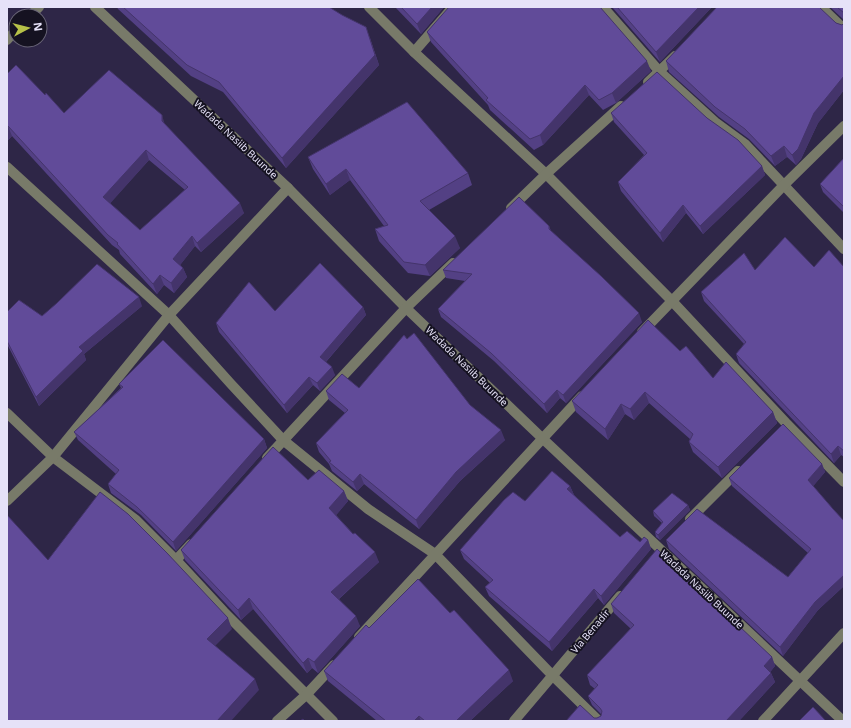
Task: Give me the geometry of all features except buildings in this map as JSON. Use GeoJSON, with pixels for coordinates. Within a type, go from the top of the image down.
{"type":"FeatureCollection","features":[{"type":"Feature","properties":{"kind":"street","name":"Wadada Nasiib Buunde"},"geometry":{"type":"LineString","coordinates":[[95,7],[288,188],[406,308],[542,438],[844,721]]}},
{"type":"Feature","properties":{"kind":"street"},"geometry":{"type":"LineString","coordinates":[[369,7],[414,52],[546,174],[672,301],[783,426],[844,482]]}},
{"type":"Feature","properties":{"kind":"street"},"geometry":{"type":"LineString","coordinates":[[414,52],[453,7]]}},
{"type":"Feature","properties":{"kind":"street"},"geometry":{"type":"LineString","coordinates":[[603,7],[660,72],[715,122],[745,144],[844,249]]}},
{"type":"Feature","properties":{"kind":"street"},"geometry":{"type":"LineString","coordinates":[[821,7],[844,29]]}},
{"type":"Feature","properties":{"kind":"street"},"geometry":{"type":"LineString","coordinates":[[643,87],[660,72],[680,50]]}},
{"type":"Feature","properties":{"kind":"street"},"geometry":{"type":"LineString","coordinates":[[502,216],[546,174],[632,97]]}},
{"type":"Feature","properties":{"kind":"street"},"geometry":{"type":"LineString","coordinates":[[634,341],[784,185],[844,126]]}},
{"type":"Feature","properties":{"kind":"street"},"geometry":{"type":"LineString","coordinates":[[7,167],[169,314],[283,440],[368,509],[435,554],[553,676],[599,721]]}},
{"type":"Feature","properties":{"kind":"street"},"geometry":{"type":"LineString","coordinates":[[7,502],[53,457],[169,314],[288,188]]}},
{"type":"Feature","properties":{"kind":"street"},"geometry":{"type":"LineString","coordinates":[[258,468],[406,308],[462,254]]}},
{"type":"Feature","properties":{"kind":"street"},"geometry":{"type":"LineString","coordinates":[[355,642],[542,438],[591,387]]}},
{"type":"Feature","properties":{"kind":"street"},"geometry":{"type":"LineString","coordinates":[[7,413],[53,457],[136,520],[176,560],[224,612],[333,721]]}},
{"type":"Feature","properties":{"kind":"street"},"geometry":{"type":"LineString","coordinates":[[682,527],[748,462]]}},
{"type":"Feature","properties":{"kind":"street"},"geometry":{"type":"LineString","coordinates":[[176,560],[197,537]]}},
{"type":"Feature","properties":{"kind":"street","name":"Via Benadir"},"geometry":{"type":"LineString","coordinates":[[514,721],[624,591]]}},
{"type":"Feature","properties":{"kind":"street"},"geometry":{"type":"LineString","coordinates":[[763,721],[844,633]]}},
{"type":"Feature","properties":{"kind":"street"},"geometry":{"type":"LineString","coordinates":[[277,721],[306,695],[338,660]]}}]}
